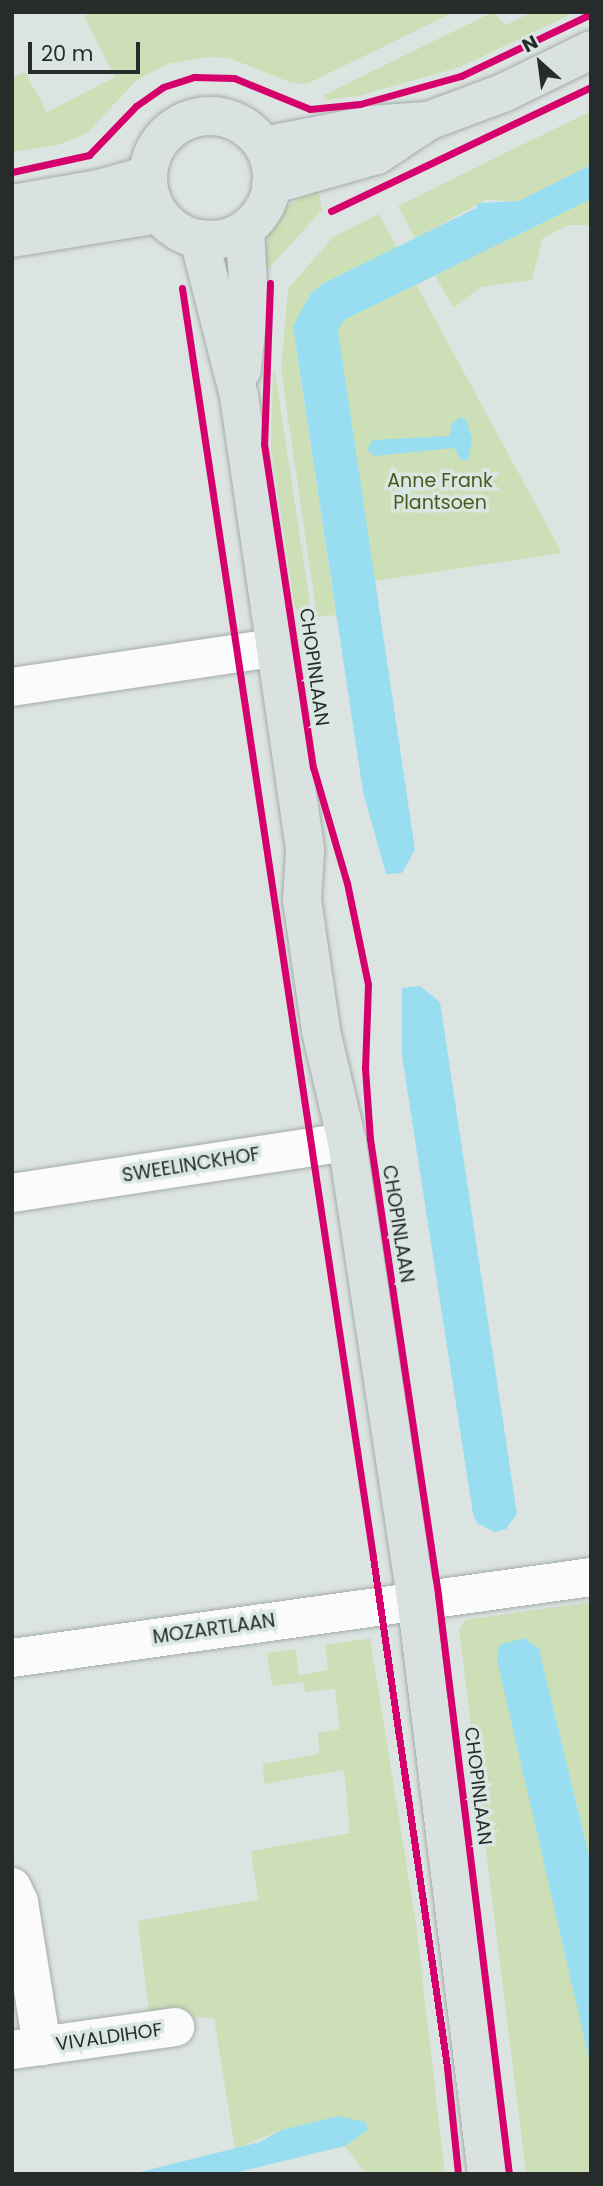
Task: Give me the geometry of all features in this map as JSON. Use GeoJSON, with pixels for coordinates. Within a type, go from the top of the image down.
{"type":"FeatureCollection","features":[{"type":"Feature","properties":{"kind":"main road"},"geometry":{"type":"LineString","coordinates":[[271,186],[377,155],[428,121],[503,93],[591,50]]}},
{"type":"Feature","properties":{"kind":"main road"},"geometry":{"type":"LineString","coordinates":[[195,117],[234,120],[264,146],[271,186],[260,214],[245,229],[223,238],[199,239],[177,230],[159,214],[150,196],[148,175],[161,138],[195,117]]}},
{"type":"Feature","properties":{"kind":"main road"},"geometry":{"type":"LineString","coordinates":[[264,146],[370,125],[428,121]]}},
{"type":"Feature","properties":{"kind":"main road"},"geometry":{"type":"LineString","coordinates":[[12,204],[99,189],[148,175]]}},
{"type":"Feature","properties":{"kind":"main road"},"geometry":{"type":"LineString","coordinates":[[12,238],[159,214]]}},
{"type":"Feature","properties":{"kind":"main road","name":"CHOPINLAAN"},"geometry":{"type":"LineString","coordinates":[[239,396],[249,302],[245,229]]}},
{"type":"Feature","properties":{"kind":"main road","name":"CHOPINLAAN"},"geometry":{"type":"LineString","coordinates":[[199,239],[239,396],[272,648],[305,851],[325,896],[338,960],[347,1142],[416,1598],[486,2174]]}},
{"type":"Feature","properties":{"kind":"street"},"geometry":{"type":"LineString","coordinates":[[12,687],[272,648]]}},
{"type":"Feature","properties":{"kind":"street","name":"SWEELINCKHOF"},"geometry":{"type":"LineString","coordinates":[[12,1193],[347,1142]]}},
{"type":"Feature","properties":{"kind":"street","name":"MOZARTLAAN"},"geometry":{"type":"LineString","coordinates":[[12,1658],[416,1598],[591,1577]]}},
{"type":"Feature","properties":{"kind":"street","name":"VIVALDIHOF"},"geometry":{"type":"LineString","coordinates":[[12,1887],[19,1902],[27,2048],[176,2027]]}},
{"type":"Feature","properties":{"kind":"green space"},"geometry":{"type":"Polygon","coordinates":[[[92,12],[450,14],[307,84],[292,83],[229,58],[209,57],[167,64],[137,80],[87,133],[58,145],[12,152],[12,78],[25,72],[47,112],[115,77],[84,16],[92,12]]]}},
{"type":"Feature","properties":{"kind":"green space"},"geometry":{"type":"Polygon","coordinates":[[[493,12],[506,25],[532,12],[576,12],[460,67],[359,96],[324,100],[324,95],[493,12]]]}},
{"type":"Feature","properties":{"kind":"green space"},"geometry":{"type":"Polygon","coordinates":[[[591,111],[591,165],[519,201],[485,200],[415,239],[398,206],[591,111]]]}},
{"type":"Feature","properties":{"kind":"green space"},"geometry":{"type":"Polygon","coordinates":[[[318,185],[322,210],[262,276],[268,237],[281,211],[318,185]]]}},
{"type":"Feature","properties":{"kind":"green space"},"geometry":{"type":"Polygon","coordinates":[[[591,199],[591,225],[568,225],[542,239],[532,280],[481,287],[453,308],[435,275],[591,199]]]}},
{"type":"Feature","properties":{"kind":"green space"},"geometry":{"type":"Polygon","coordinates":[[[379,214],[397,248],[322,284],[311,293],[293,326],[336,615],[317,617],[281,370],[288,289],[333,237],[379,214]]]}},
{"type":"Feature","properties":{"kind":"green space","name":"Anne Frank Plantsoen"},"geometry":{"type":"Polygon","coordinates":[[[416,284],[562,553],[374,581],[338,330],[344,320],[416,284]]]}},
{"type":"Feature","properties":{"kind":"green space"},"geometry":{"type":"Polygon","coordinates":[[[273,371],[312,617],[295,608],[271,447],[273,371]]]}},
{"type":"Feature","properties":{"kind":"green space"},"geometry":{"type":"Polygon","coordinates":[[[591,1602],[591,1864],[539,1649],[591,2067],[591,2174],[526,2174],[459,1630],[465,1620],[591,1602]]]}},
{"type":"Feature","properties":{"kind":"green space"},"geometry":{"type":"Polygon","coordinates":[[[370,1638],[416,1924],[445,2174],[366,2174],[345,2146],[367,2130],[327,2120],[281,2130],[235,2149],[214,2018],[156,2015],[149,2011],[138,1921],[258,1900],[251,1851],[350,1833],[344,1770],[264,1784],[263,1764],[319,1754],[318,1733],[340,1729],[335,1689],[305,1692],[304,1682],[272,1686],[267,1653],[296,1649],[299,1675],[328,1670],[325,1645],[370,1638]]]}},
{"type":"Feature","properties":{"kind":"water"},"geometry":{"type":"Polygon","coordinates":[[[591,165],[591,199],[344,320],[338,330],[415,850],[402,873],[386,874],[363,792],[293,326],[311,293],[322,284],[476,208],[478,203],[519,201],[591,165]]]}},
{"type":"Feature","properties":{"kind":"water"},"geometry":{"type":"Polygon","coordinates":[[[460,417],[466,419],[472,439],[468,461],[460,459],[454,448],[374,456],[367,449],[373,440],[449,436],[452,424],[460,417]]]}},
{"type":"Feature","properties":{"kind":"water"},"geometry":{"type":"Polygon","coordinates":[[[420,986],[440,1002],[517,1514],[506,1529],[495,1532],[477,1523],[473,1514],[402,1056],[402,988],[420,986]]]}},
{"type":"Feature","properties":{"kind":"water"},"geometry":{"type":"Polygon","coordinates":[[[524,1638],[539,1649],[591,1864],[591,2067],[497,1660],[499,1645],[524,1638]]]}},
{"type":"Feature","properties":{"kind":"water"},"geometry":{"type":"Polygon","coordinates":[[[338,2116],[365,2122],[368,2130],[345,2146],[230,2174],[132,2174],[260,2142],[281,2130],[338,2116]]]}},
{"type":"Feature","properties":{"kind":"cycle path"},"geometry":{"type":"LineString","coordinates":[[12,172],[89,155],[136,106],[163,87],[194,77],[234,78],[310,109],[360,104],[461,76],[591,14]]}},
{"type":"Feature","properties":{"kind":"cycle path"},"geometry":{"type":"LineString","coordinates":[[331,211],[591,87]]}},
{"type":"Feature","properties":{"kind":"cycle path"},"geometry":{"type":"LineString","coordinates":[[270,283],[264,444],[313,767],[347,883],[368,984],[365,1068],[370,1139],[438,1595],[509,2174]]}},
{"type":"Feature","properties":{"kind":"cycle path"},"geometry":{"type":"LineString","coordinates":[[182,288],[373,1557],[447,2067],[458,2174]]}}]}
